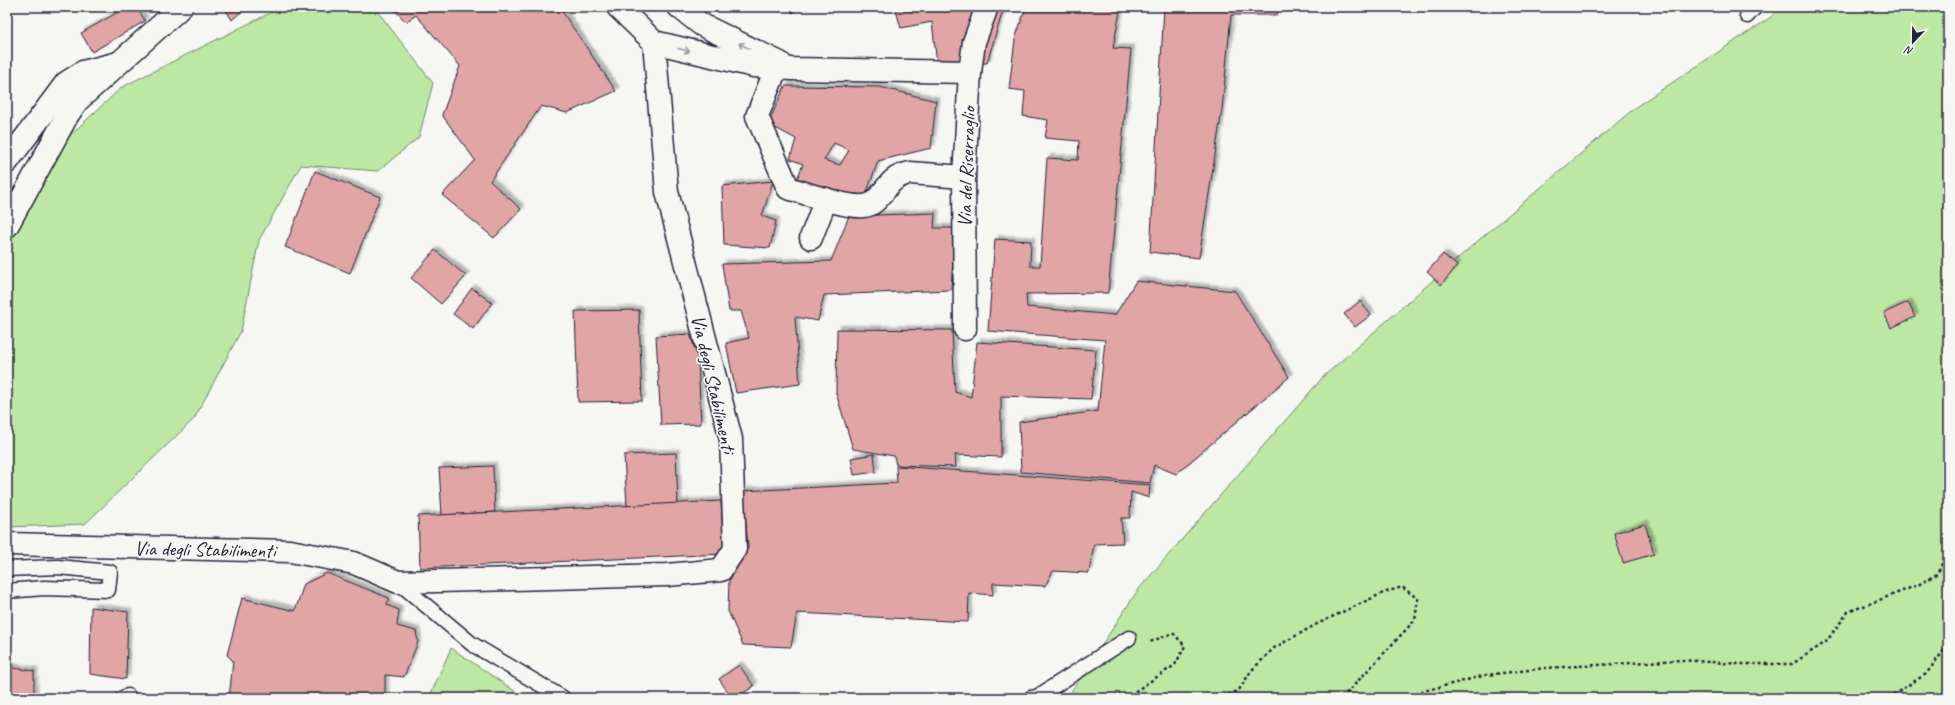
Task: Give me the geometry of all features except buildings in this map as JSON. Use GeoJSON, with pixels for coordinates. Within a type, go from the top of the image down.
{"type":"FeatureCollection","features":[{"type":"Feature","properties":{"kind":"street"},"geometry":{"type":"LineString","coordinates":[[7,226],[74,106],[90,88],[120,63],[181,7]]}},
{"type":"Feature","properties":{"kind":"street"},"geometry":{"type":"LineString","coordinates":[[618,7],[654,42],[736,62],[784,69],[970,72]]}},
{"type":"Feature","properties":{"kind":"street"},"geometry":{"type":"LineString","coordinates":[[679,7],[702,25],[784,69]]}},
{"type":"Feature","properties":{"kind":"street","name":"Via del Riserraglio"},"geometry":{"type":"LineString","coordinates":[[965,329],[964,177],[970,72],[974,42],[987,7]]}},
{"type":"Feature","properties":{"kind":"street","name":"Via degli Stabilimenti"},"geometry":{"type":"LineString","coordinates":[[7,544],[290,551],[354,563],[398,582],[667,575],[721,570],[736,549],[730,439],[667,192],[654,42]]}},
{"type":"Feature","properties":{"kind":"street"},"geometry":{"type":"LineString","coordinates":[[7,162],[70,79],[83,72],[120,63]]}},
{"type":"Feature","properties":{"kind":"street"},"geometry":{"type":"LineString","coordinates":[[784,69],[757,116],[788,188],[826,199],[863,206],[876,200],[888,184],[904,174],[964,177]]}},
{"type":"Feature","properties":{"kind":"street"},"geometry":{"type":"LineString","coordinates":[[811,238],[826,199]]}},
{"type":"Feature","properties":{"kind":"lane"},"geometry":{"type":"LineString","coordinates":[[7,569],[58,567],[110,572],[108,590],[44,588],[7,591]]}},
{"type":"Feature","properties":{"kind":"lane","name":"Via degli Stabilimenti"},"geometry":{"type":"LineString","coordinates":[[398,582],[472,644],[563,698]]}},
{"type":"Feature","properties":{"kind":"lane"},"geometry":{"type":"LineString","coordinates":[[1031,698],[1037,696],[1129,638]]}},
{"type":"Feature","properties":{"kind":"path"},"geometry":{"type":"LineString","coordinates":[[1410,698],[1424,691],[1486,675],[1546,668],[1680,660],[1739,664],[1792,664],[1826,642],[1848,612],[1918,585],[1937,574],[1948,552]]}},
{"type":"Feature","properties":{"kind":"path"},"geometry":{"type":"LineString","coordinates":[[1223,698],[1239,690],[1251,671],[1274,648],[1317,624],[1383,592],[1402,587],[1418,599],[1415,620],[1342,698]]}},
{"type":"Feature","properties":{"kind":"path"},"geometry":{"type":"LineString","coordinates":[[1888,698],[1926,674],[1948,645]]}},
{"type":"Feature","properties":{"kind":"green space"},"geometry":{"type":"Polygon","coordinates":[[[282,7],[374,7],[433,83],[419,137],[378,171],[301,165],[259,240],[241,331],[194,419],[85,524],[7,527],[7,194],[122,87],[282,7]]]}},
{"type":"Feature","properties":{"kind":"green space"},"geometry":{"type":"Polygon","coordinates":[[[1780,7],[1948,7],[1948,698],[1067,698],[1138,590],[1324,376],[1473,245],[1637,106],[1771,17],[1780,7]]]}},
{"type":"Feature","properties":{"kind":"green space"},"geometry":{"type":"Polygon","coordinates":[[[451,648],[525,698],[429,698],[451,648]]]}}]}
